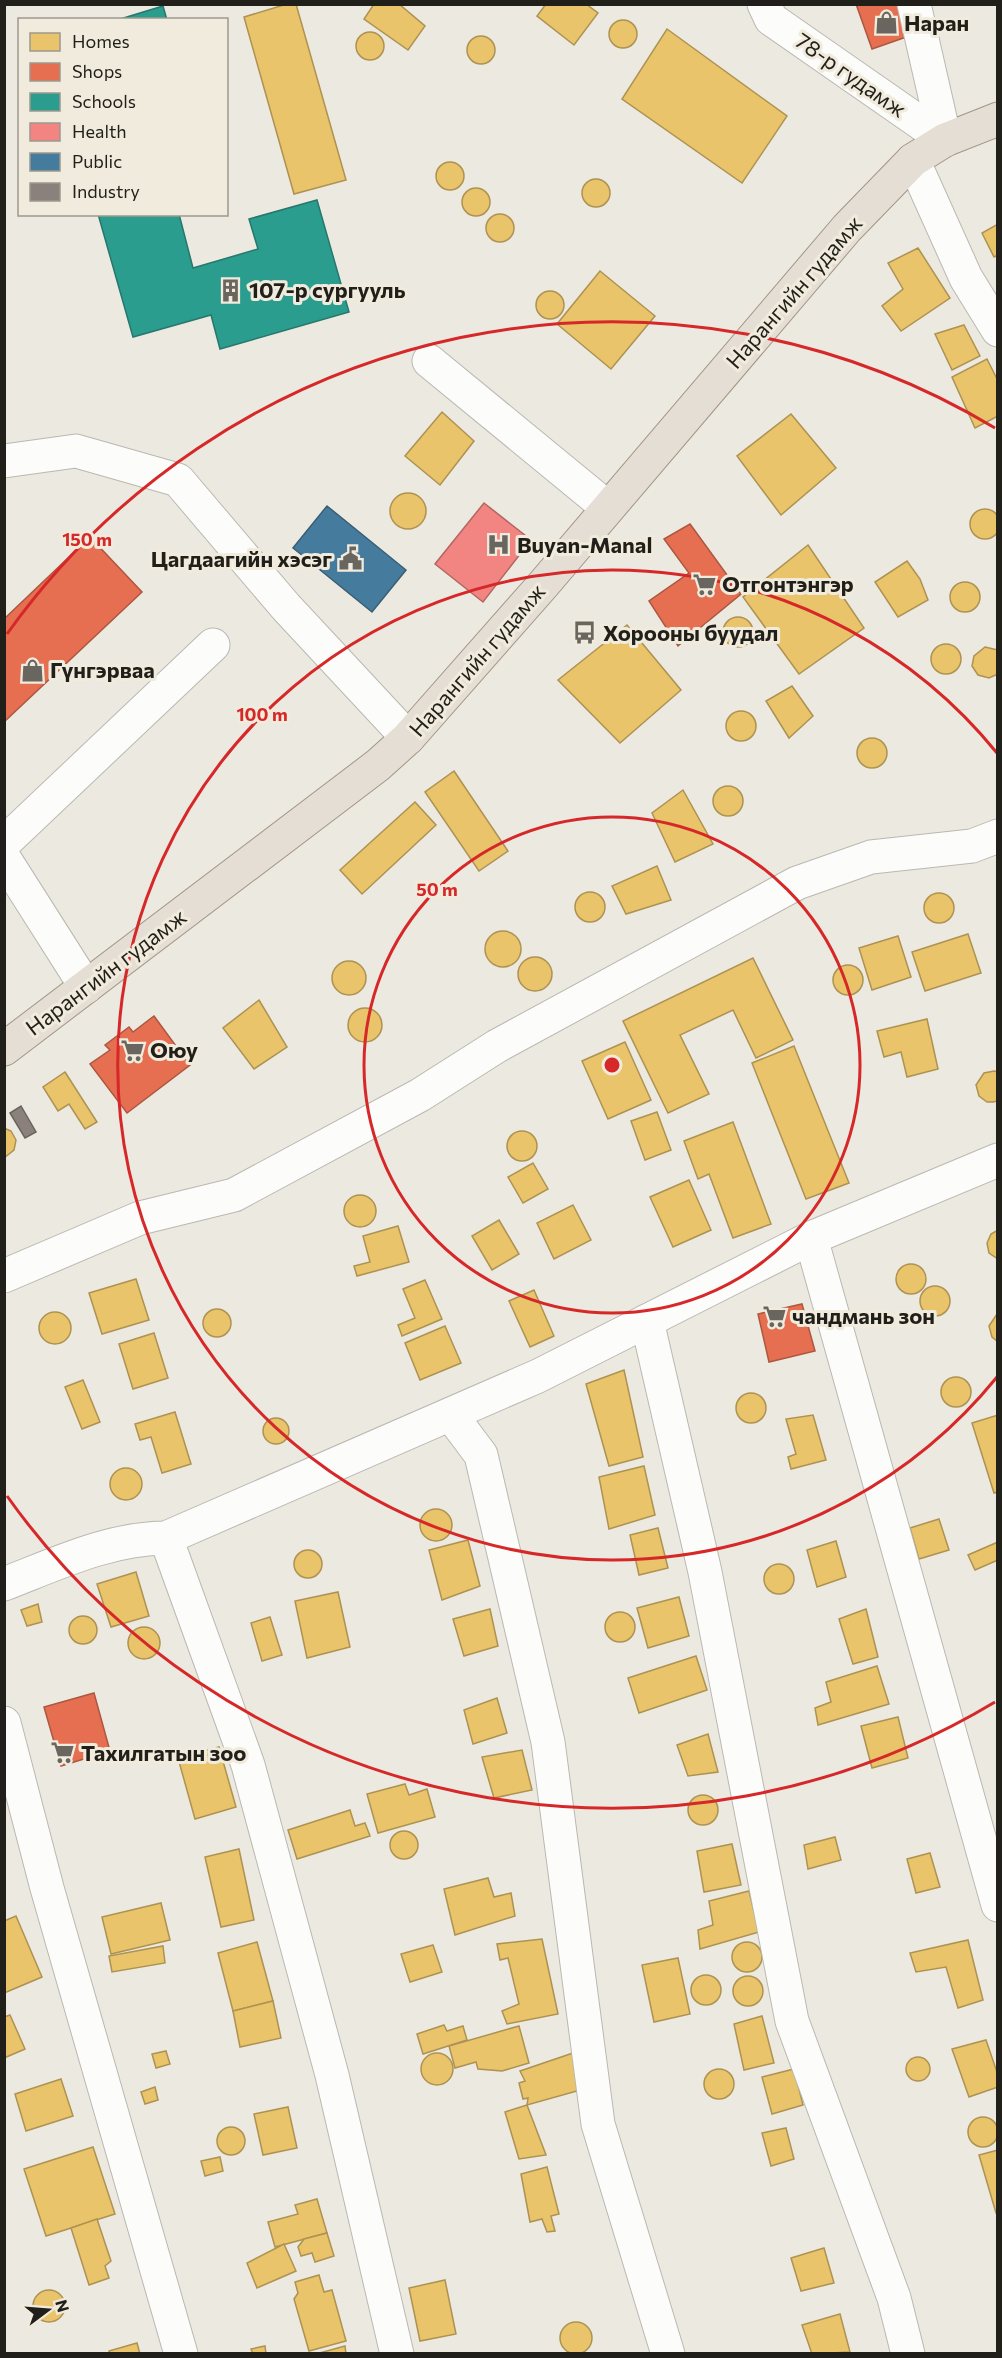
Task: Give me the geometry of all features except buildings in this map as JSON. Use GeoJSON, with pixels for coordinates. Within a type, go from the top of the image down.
{"type":"FeatureCollection","features":[{"type":"Feature","properties":{"kind":"main road","name":"Нарангийн гудамж"},"geometry":{"type":"LineString","coordinates":[[4,1049],[378,765],[408,738],[848,228],[913,160],[945,140],[998,119]]}},
{"type":"Feature","properties":{"kind":"street"},"geometry":{"type":"LineString","coordinates":[[914,4],[945,140]]}},
{"type":"Feature","properties":{"kind":"street","name":"78-р гудамж"},"geometry":{"type":"LineString","coordinates":[[762,9],[945,140]]}},
{"type":"Feature","properties":{"kind":"street"},"geometry":{"type":"LineString","coordinates":[[913,160],[966,278],[998,330]]}},
{"type":"Feature","properties":{"kind":"street"},"geometry":{"type":"LineString","coordinates":[[429,361],[608,508]]}},
{"type":"Feature","properties":{"kind":"street"},"geometry":{"type":"LineString","coordinates":[[4,461],[76,450],[178,480],[286,607],[408,738]]}},
{"type":"Feature","properties":{"kind":"street"},"geometry":{"type":"LineString","coordinates":[[4,843],[213,645]]}},
{"type":"Feature","properties":{"kind":"street"},"geometry":{"type":"LineString","coordinates":[[4,1276],[140,1218],[234,1195],[420,1095],[497,1046],[797,883],[871,857],[972,846],[998,836]]}},
{"type":"Feature","properties":{"kind":"street"},"geometry":{"type":"LineString","coordinates":[[4,858],[86,987]]}},
{"type":"Feature","properties":{"kind":"street"},"geometry":{"type":"LineString","coordinates":[[4,1584],[118,1543],[142,1538],[166,1538],[538,1376],[811,1238],[998,1160]]}},
{"type":"Feature","properties":{"kind":"street"},"geometry":{"type":"LineString","coordinates":[[811,1238],[998,1905]]}},
{"type":"Feature","properties":{"kind":"street"},"geometry":{"type":"LineString","coordinates":[[647,1321],[705,1572],[792,2021],[894,2298],[908,2354]]}},
{"type":"Feature","properties":{"kind":"street"},"geometry":{"type":"LineString","coordinates":[[451,1415],[481,1455],[548,1742],[598,2124],[668,2354]]}},
{"type":"Feature","properties":{"kind":"street"},"geometry":{"type":"LineString","coordinates":[[166,1538],[248,1765],[332,2075],[397,2354]]}},
{"type":"Feature","properties":{"kind":"street"},"geometry":{"type":"LineString","coordinates":[[4,1723],[47,1888],[181,2354]]}},
{"type":"Feature","properties":{"kind":"place","name":"Наран"},"geometry":{"type":"Point","coordinates":[886,23]}},
{"type":"Feature","properties":{"kind":"place","name":"107-р сургууль"},"geometry":{"type":"Point","coordinates":[231,290]}},
{"type":"Feature","properties":{"kind":"place","name":"Buyan-Manal"},"geometry":{"type":"Point","coordinates":[499,545]}},
{"type":"Feature","properties":{"kind":"place","name":"Цагдаагийн хэсэг"},"geometry":{"type":"Point","coordinates":[350,559]}},
{"type":"Feature","properties":{"kind":"place","name":"Отгонтэнгэр"},"geometry":{"type":"Point","coordinates":[704,584]}},
{"type":"Feature","properties":{"kind":"place","name":"Хорооны буудал"},"geometry":{"type":"Point","coordinates":[585,633]}},
{"type":"Feature","properties":{"kind":"place","name":"Гүнгэрваа"},"geometry":{"type":"Point","coordinates":[32,670]}},
{"type":"Feature","properties":{"kind":"place","name":"Оюу"},"geometry":{"type":"Point","coordinates":[132,1050]}},
{"type":"Feature","properties":{"kind":"place","name":"чандмань зон"},"geometry":{"type":"Point","coordinates":[774,1316]}},
{"type":"Feature","properties":{"kind":"place","name":"Тахилгатын зоо"},"geometry":{"type":"Point","coordinates":[63,1753]}}]}
